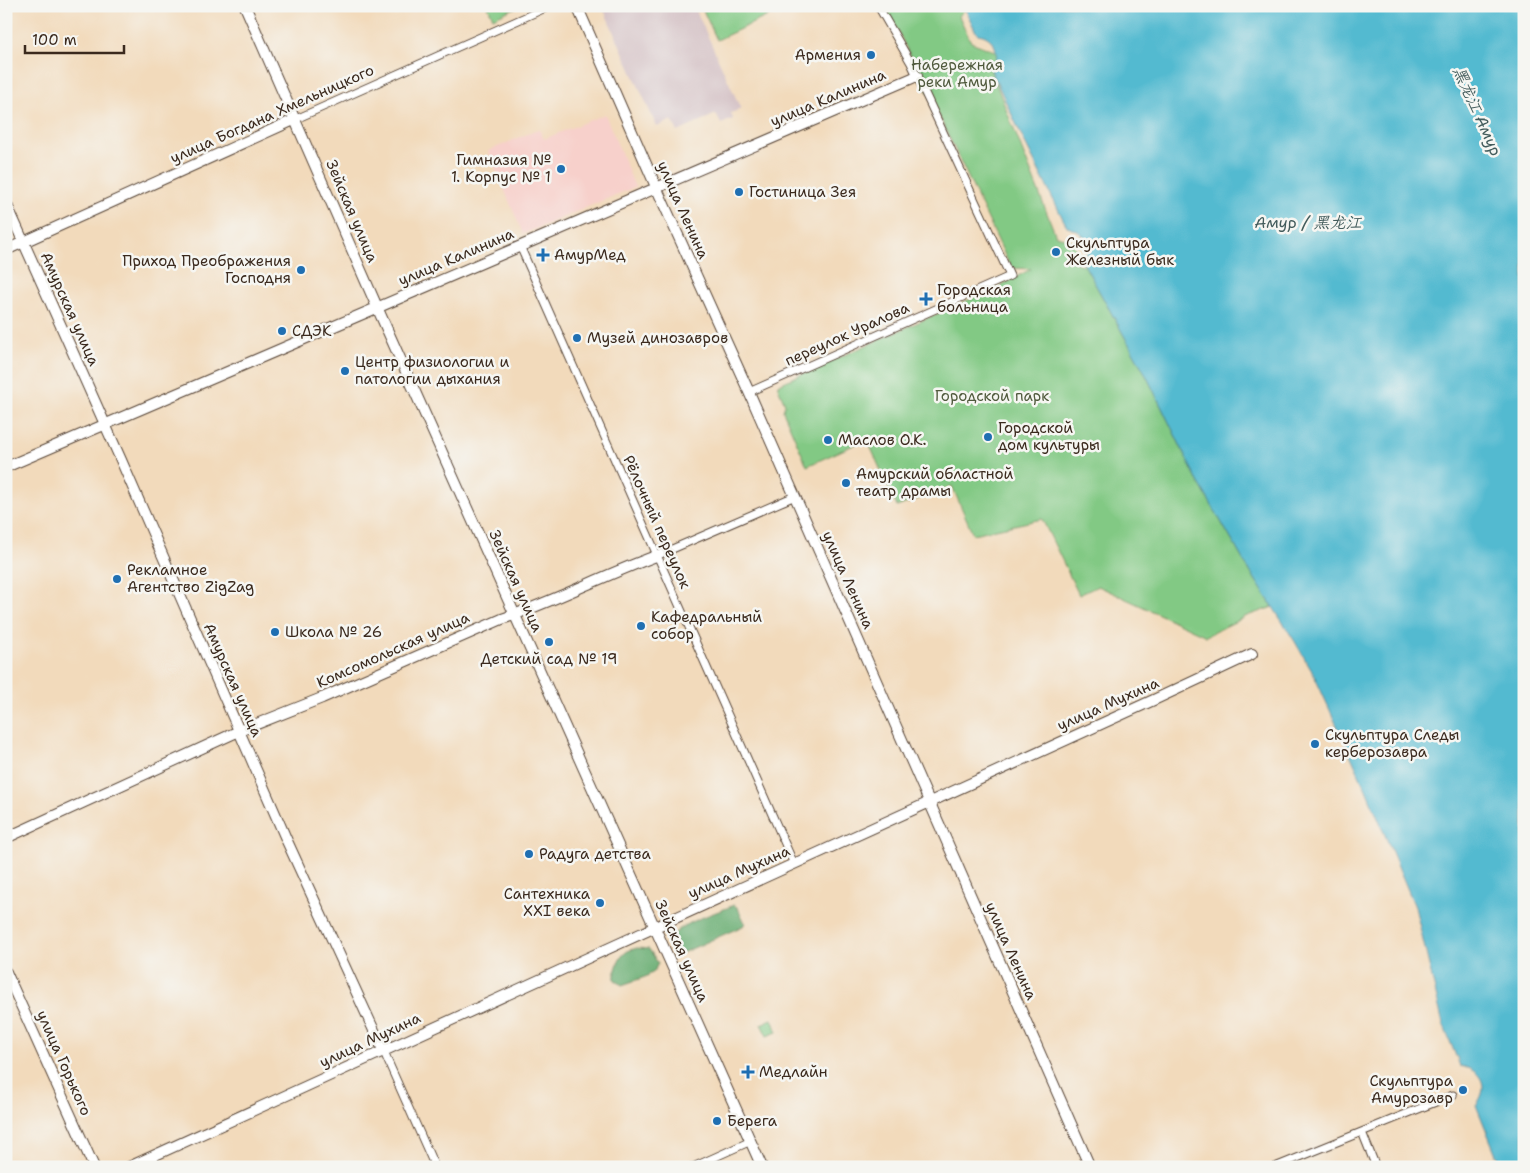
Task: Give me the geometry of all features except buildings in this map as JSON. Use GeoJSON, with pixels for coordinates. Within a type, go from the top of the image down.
{"type":"FeatureCollection","features":[{"type":"Feature","properties":{"kind":"street","name":"Зейская улица"},"geometry":{"type":"LineString","coordinates":[[245,6],[762,1167]]}},
{"type":"Feature","properties":{"kind":"street","name":"улица Богдана Хмельницкого"},"geometry":{"type":"LineString","coordinates":[[6,250],[550,6]]}},
{"type":"Feature","properties":{"kind":"street","name":"улица Ленина"},"geometry":{"type":"LineString","coordinates":[[577,6],[1090,1167]]}},
{"type":"Feature","properties":{"kind":"street"},"geometry":{"type":"LineString","coordinates":[[878,6],[917,76]]}},
{"type":"Feature","properties":{"kind":"street","name":"улица Калинина"},"geometry":{"type":"LineString","coordinates":[[6,467],[917,76]]}},
{"type":"Feature","properties":{"kind":"street","name":"переулок Уралова"},"geometry":{"type":"LineString","coordinates":[[749,392],[1010,276],[917,76]]}},
{"type":"Feature","properties":{"kind":"street","name":"Амурская улица"},"geometry":{"type":"LineString","coordinates":[[6,203],[105,424],[239,732],[436,1167]]}},
{"type":"Feature","properties":{"kind":"street","name":"Рёлочный переулок"},"geometry":{"type":"LineString","coordinates":[[520,246],[794,864]]}},
{"type":"Feature","properties":{"kind":"street","name":"Комсомольская улица"},"geometry":{"type":"LineString","coordinates":[[6,838],[239,732],[795,496]]}},
{"type":"Feature","properties":{"kind":"street","name":"улица Мухина"},"geometry":{"type":"LineString","coordinates":[[129,1167],[1252,654]]}},
{"type":"Feature","properties":{"kind":"street","name":"улица Горького"},"geometry":{"type":"LineString","coordinates":[[6,972],[94,1167]]}},
{"type":"Feature","properties":{"kind":"street"},"geometry":{"type":"LineString","coordinates":[[1275,1167],[1453,1095]]}},
{"type":"Feature","properties":{"kind":"street"},"geometry":{"type":"LineString","coordinates":[[1362,1132],[1376,1167]]}},
{"type":"Feature","properties":{"kind":"street"},"geometry":{"type":"LineString","coordinates":[[693,1167],[751,1141]]}},
{"type":"Feature","properties":{"kind":"shaded area"},"geometry":{"type":"Polygon","coordinates":[[[602,6],[694,6],[741,109],[731,113],[733,119],[721,124],[716,114],[678,132],[672,120],[657,127],[602,6]]]}},
{"type":"Feature","properties":{"kind":"shaded area","name":"Гимназия № 1. Корпус № 1"},"geometry":{"type":"Polygon","coordinates":[[[605,114],[635,187],[523,234],[488,151],[539,129],[544,139],[605,114]]]}},
{"type":"Feature","properties":{"kind":"green space"},"geometry":{"type":"Polygon","coordinates":[[[488,6],[519,6],[493,18],[488,6]]]}},
{"type":"Feature","properties":{"kind":"green space"},"geometry":{"type":"Polygon","coordinates":[[[701,6],[789,6],[717,40],[701,6]]]}},
{"type":"Feature","properties":{"kind":"green space","name":"Городской парк"},"geometry":{"type":"Polygon","coordinates":[[[885,6],[965,6],[965,9],[959,16],[971,42],[997,52],[996,61],[991,71],[1056,236],[1069,239],[1076,248],[1071,261],[1085,266],[1145,373],[1196,478],[1246,565],[1273,607],[1247,616],[1206,636],[1098,586],[1079,595],[1042,519],[973,534],[952,486],[897,507],[867,439],[807,466],[783,411],[785,404],[777,385],[1002,285],[1031,269],[1011,268],[885,6]]]}},
{"type":"Feature","properties":{"kind":"green space"},"geometry":{"type":"Polygon","coordinates":[[[734,905],[738,908],[745,923],[743,926],[682,953],[678,951],[673,935],[678,930],[734,905]]]}},
{"type":"Feature","properties":{"kind":"green space"},"geometry":{"type":"Polygon","coordinates":[[[637,948],[649,949],[658,963],[654,972],[622,985],[615,980],[617,965],[625,953],[637,948]]]}},
{"type":"Feature","properties":{"kind":"green space"},"geometry":{"type":"Polygon","coordinates":[[[772,1019],[777,1032],[767,1036],[761,1024],[772,1019]]]}},
{"type":"Feature","properties":{"kind":"water","name":"Амур / 黑龙江"},"geometry":{"type":"Polygon","coordinates":[[[965,6],[1524,6],[1524,1167],[1501,1167],[1476,1105],[1482,1092],[1482,1080],[1474,1071],[1460,1066],[1443,1024],[1415,907],[1365,787],[1313,673],[1246,565],[1196,478],[1145,373],[1085,266],[1083,262],[1087,242],[1083,235],[1068,227],[1063,219],[991,70],[996,59],[993,42],[984,35],[977,34],[965,6]]]}},
{"type":"Feature","properties":{"kind":"place","name":"Армения"},"geometry":{"type":"Point","coordinates":[871,55]}},
{"type":"Feature","properties":{"kind":"place","name":"Гимназия № 1. Корпус № 1"},"geometry":{"type":"Point","coordinates":[561,169]}},
{"type":"Feature","properties":{"kind":"place","name":"Гостиница Зея"},"geometry":{"type":"Point","coordinates":[739,192]}},
{"type":"Feature","properties":{"kind":"place","name":"Скульптура Железный бык"},"geometry":{"type":"Point","coordinates":[1056,252]}},
{"type":"Feature","properties":{"kind":"place","name":"АмурМед"},"geometry":{"type":"Point","coordinates":[543,255]}},
{"type":"Feature","properties":{"kind":"place","name":"Приход Преображения Господня"},"geometry":{"type":"Point","coordinates":[301,270]}},
{"type":"Feature","properties":{"kind":"place","name":"Городская больница"},"geometry":{"type":"Point","coordinates":[926,299]}},
{"type":"Feature","properties":{"kind":"place","name":"СДЭК"},"geometry":{"type":"Point","coordinates":[282,331]}},
{"type":"Feature","properties":{"kind":"place","name":"Музей динозавров"},"geometry":{"type":"Point","coordinates":[577,338]}},
{"type":"Feature","properties":{"kind":"place","name":"Центр физиологии и патологии дыхания"},"geometry":{"type":"Point","coordinates":[345,371]}},
{"type":"Feature","properties":{"kind":"place","name":"Городской дом культуры"},"geometry":{"type":"Point","coordinates":[988,437]}},
{"type":"Feature","properties":{"kind":"place","name":"Маслов О.К."},"geometry":{"type":"Point","coordinates":[828,440]}},
{"type":"Feature","properties":{"kind":"place","name":"Амурский областной театр драмы"},"geometry":{"type":"Point","coordinates":[846,483]}},
{"type":"Feature","properties":{"kind":"place","name":"Рекламное Агентство ZigZag"},"geometry":{"type":"Point","coordinates":[117,579]}},
{"type":"Feature","properties":{"kind":"place","name":"Кафедральный собор"},"geometry":{"type":"Point","coordinates":[641,626]}},
{"type":"Feature","properties":{"kind":"place","name":"Школа № 26"},"geometry":{"type":"Point","coordinates":[275,632]}},
{"type":"Feature","properties":{"kind":"place","name":"Детский сад № 19"},"geometry":{"type":"Point","coordinates":[549,642]}},
{"type":"Feature","properties":{"kind":"place","name":"Скульптура Следы керберозавра"},"geometry":{"type":"Point","coordinates":[1315,744]}},
{"type":"Feature","properties":{"kind":"place","name":"Радуга детства"},"geometry":{"type":"Point","coordinates":[529,854]}},
{"type":"Feature","properties":{"kind":"place","name":"Сантехника XXI века"},"geometry":{"type":"Point","coordinates":[600,903]}},
{"type":"Feature","properties":{"kind":"place","name":"Медлайн"},"geometry":{"type":"Point","coordinates":[748,1072]}},
{"type":"Feature","properties":{"kind":"place","name":"Скульптура Амурозавр"},"geometry":{"type":"Point","coordinates":[1463,1090]}},
{"type":"Feature","properties":{"kind":"place","name":"Берега"},"geometry":{"type":"Point","coordinates":[717,1121]}},
{"type":"Feature","properties":{"kind":"park label","name":"Набережная реки Амур"},"geometry":{"type":"Point","coordinates":[957,74]}},
{"type":"Feature","properties":{"kind":"water label","name":"黑龙江 Амур"},"geometry":{"type":"Point","coordinates":[1478,111]}}]}
